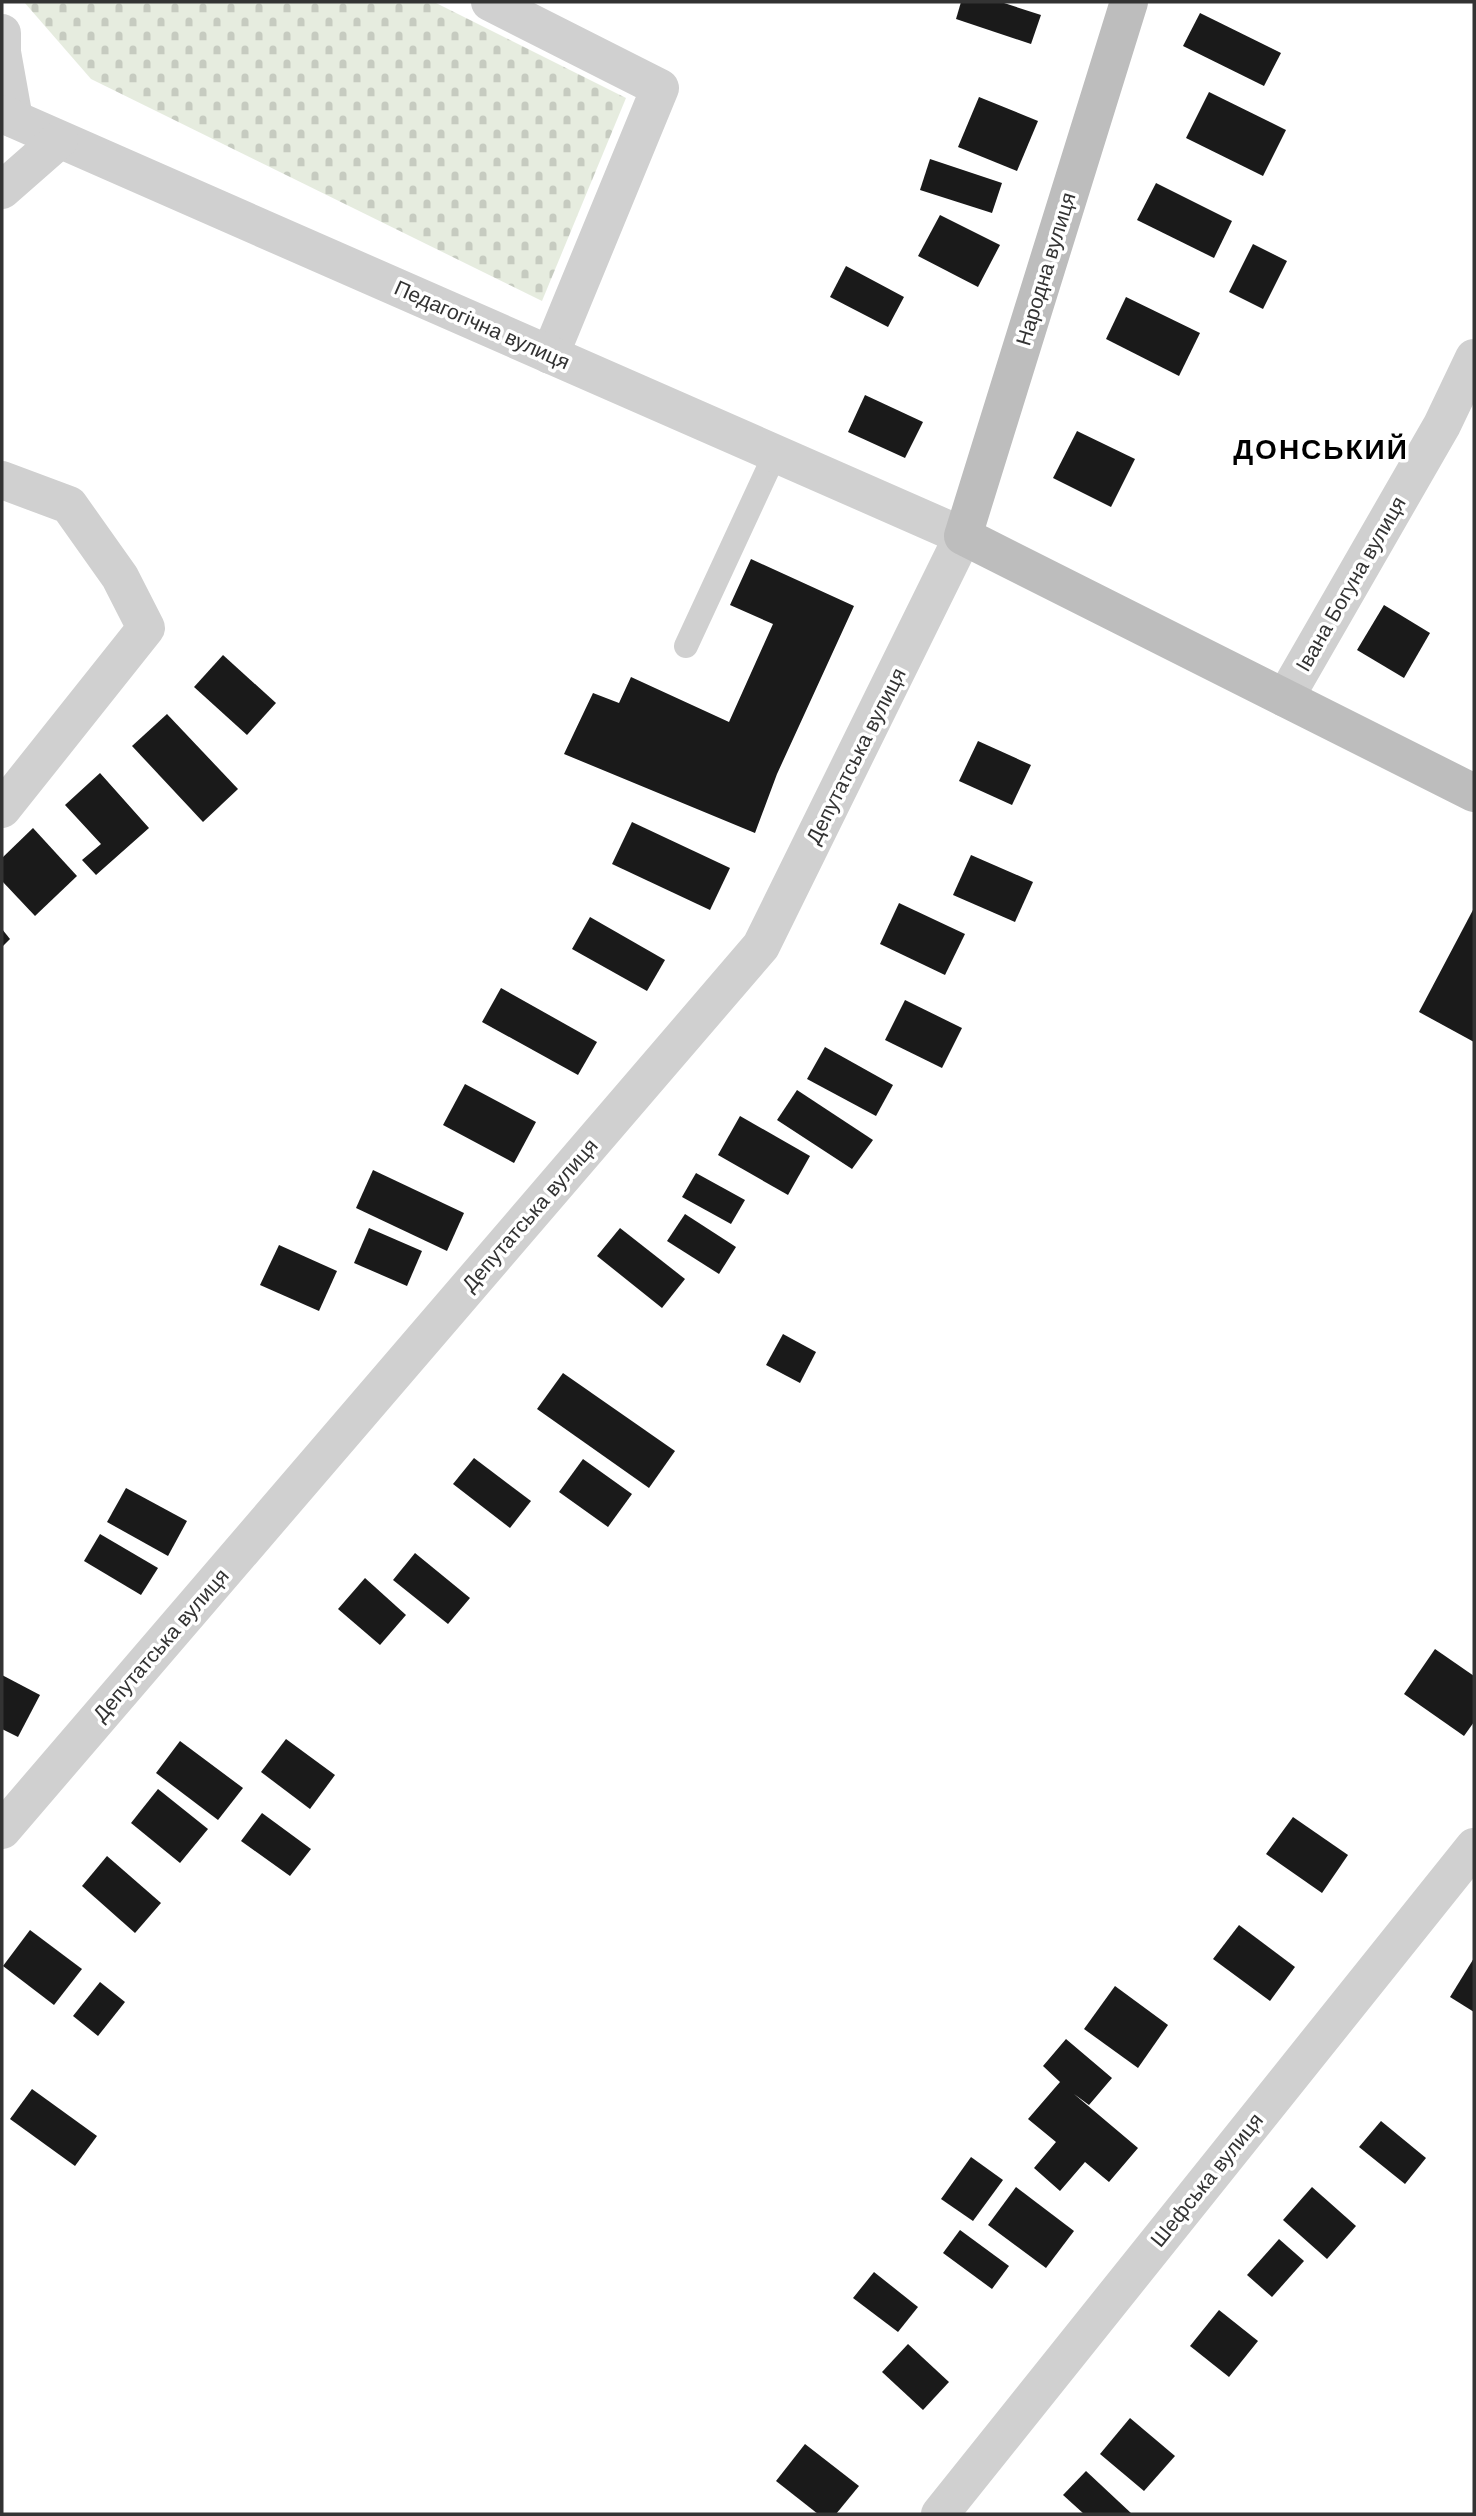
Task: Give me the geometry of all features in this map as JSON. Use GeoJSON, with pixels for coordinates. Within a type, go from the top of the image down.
{"type":"FeatureCollection","features":[{"type":"Feature","properties":{"kind":"street"},"geometry":{"type":"LineString","coordinates":[[490,2],[660,88],[550,355]]}},
{"type":"Feature","properties":{"kind":"street","name":"Народна вулиця"},"geometry":{"type":"LineString","coordinates":[[963,536],[1129,2]]}},
{"type":"Feature","properties":{"kind":"street"},"geometry":{"type":"LineString","coordinates":[[2,33],[8,117]]}},
{"type":"Feature","properties":{"kind":"street","name":"Педагогічна вулиця"},"geometry":{"type":"LineString","coordinates":[[8,117],[963,536]]}},
{"type":"Feature","properties":{"kind":"street"},"geometry":{"type":"LineString","coordinates":[[2,190],[59,140]]}},
{"type":"Feature","properties":{"kind":"street","name":"Івана Богуна вулиця"},"geometry":{"type":"LineString","coordinates":[[1285,698],[1442,425],[1474,358]]}},
{"type":"Feature","properties":{"kind":"street"},"geometry":{"type":"LineString","coordinates":[[2,480],[69,505],[120,578],[146,628],[2,809]]}},
{"type":"Feature","properties":{"kind":"street"},"geometry":{"type":"LineString","coordinates":[[963,536],[1474,793]]}},
{"type":"Feature","properties":{"kind":"street","name":"Депутатська вулиця"},"geometry":{"type":"LineString","coordinates":[[2,1830],[761,946],[963,536]]}},
{"type":"Feature","properties":{"kind":"street","name":"Шефська вулиця"},"geometry":{"type":"LineString","coordinates":[[940,2514],[1474,1846]]}},
{"type":"Feature","properties":{"kind":"lane"},"geometry":{"type":"LineString","coordinates":[[687,646],[775,454]]}},
{"type":"Feature","properties":{"kind":"green space"},"geometry":{"type":"Polygon","coordinates":[[[24,2],[434,2],[626,98],[542,301],[91,79],[24,2]]]}},
{"type":"Feature","properties":{"kind":"building"},"geometry":{"type":"Polygon","coordinates":[[[961,2],[1001,2],[1041,15],[1031,44],[956,19],[961,2]]]}},
{"type":"Feature","properties":{"kind":"building"},"geometry":{"type":"Polygon","coordinates":[[[1200,13],[1281,53],[1264,86],[1183,46],[1200,13]]]}},
{"type":"Feature","properties":{"kind":"building"},"geometry":{"type":"Polygon","coordinates":[[[1209,92],[1286,130],[1263,176],[1186,138],[1209,92]]]}},
{"type":"Feature","properties":{"kind":"building"},"geometry":{"type":"Polygon","coordinates":[[[979,97],[1038,121],[1017,171],[958,147],[979,97]]]}},
{"type":"Feature","properties":{"kind":"building"},"geometry":{"type":"Polygon","coordinates":[[[930,159],[1002,183],[992,213],[920,190],[930,159]]]}},
{"type":"Feature","properties":{"kind":"building"},"geometry":{"type":"Polygon","coordinates":[[[1156,183],[1232,221],[1214,258],[1137,220],[1156,183]]]}},
{"type":"Feature","properties":{"kind":"building"},"geometry":{"type":"Polygon","coordinates":[[[940,215],[1000,245],[978,287],[918,256],[940,215]]]}},
{"type":"Feature","properties":{"kind":"building"},"geometry":{"type":"Polygon","coordinates":[[[1253,244],[1287,261],[1263,309],[1229,292],[1253,244]]]}},
{"type":"Feature","properties":{"kind":"building"},"geometry":{"type":"Polygon","coordinates":[[[846,266],[904,297],[888,327],[830,297],[846,266]]]}},
{"type":"Feature","properties":{"kind":"building"},"geometry":{"type":"Polygon","coordinates":[[[1126,297],[1200,333],[1179,376],[1106,339],[1126,297]]]}},
{"type":"Feature","properties":{"kind":"building"},"geometry":{"type":"Polygon","coordinates":[[[865,395],[923,422],[905,458],[848,432],[865,395]]]}},
{"type":"Feature","properties":{"kind":"building"},"geometry":{"type":"Polygon","coordinates":[[[1077,431],[1135,459],[1111,507],[1053,478],[1077,431]]]}},
{"type":"Feature","properties":{"kind":"building"},"geometry":{"type":"Polygon","coordinates":[[[751,559],[854,606],[777,774],[755,833],[564,754],[593,693],[619,703],[631,677],[729,722],[773,624],[730,605],[751,559]]]}},
{"type":"Feature","properties":{"kind":"building"},"geometry":{"type":"Polygon","coordinates":[[[1384,605],[1430,633],[1404,678],[1357,650],[1384,605]]]}},
{"type":"Feature","properties":{"kind":"building"},"geometry":{"type":"Polygon","coordinates":[[[223,655],[276,703],[247,735],[194,687],[223,655]]]}},
{"type":"Feature","properties":{"kind":"building"},"geometry":{"type":"Polygon","coordinates":[[[167,714],[238,789],[203,822],[132,746],[167,714]]]}},
{"type":"Feature","properties":{"kind":"building"},"geometry":{"type":"Polygon","coordinates":[[[978,741],[1031,765],[1012,805],[959,781],[978,741]]]}},
{"type":"Feature","properties":{"kind":"building"},"geometry":{"type":"Polygon","coordinates":[[[100,773],[149,828],[96,875],[82,860],[101,844],[65,805],[100,773]]]}},
{"type":"Feature","properties":{"kind":"building"},"geometry":{"type":"Polygon","coordinates":[[[632,822],[730,868],[710,910],[612,864],[632,822]]]}},
{"type":"Feature","properties":{"kind":"building"},"geometry":{"type":"Polygon","coordinates":[[[33,828],[77,876],[35,916],[2,881],[2,858],[33,828]]]}},
{"type":"Feature","properties":{"kind":"building"},"geometry":{"type":"Polygon","coordinates":[[[971,855],[1033,882],[1015,922],[953,895],[971,855]]]}},
{"type":"Feature","properties":{"kind":"building"},"geometry":{"type":"Polygon","coordinates":[[[899,903],[965,934],[945,975],[880,944],[899,903]]]}},
{"type":"Feature","properties":{"kind":"building"},"geometry":{"type":"Polygon","coordinates":[[[1474,908],[1474,1042],[1419,1012],[1474,908]]]}},
{"type":"Feature","properties":{"kind":"building"},"geometry":{"type":"Polygon","coordinates":[[[590,917],[665,960],[647,991],[572,949],[590,917]]]}},
{"type":"Feature","properties":{"kind":"building"},"geometry":{"type":"Polygon","coordinates":[[[2,929],[10,939],[2,947],[2,929]]]}},
{"type":"Feature","properties":{"kind":"building"},"geometry":{"type":"Polygon","coordinates":[[[501,988],[597,1042],[578,1075],[482,1022],[501,988]]]}},
{"type":"Feature","properties":{"kind":"building"},"geometry":{"type":"Polygon","coordinates":[[[905,1000],[962,1028],[942,1068],[885,1040],[905,1000]]]}},
{"type":"Feature","properties":{"kind":"building"},"geometry":{"type":"Polygon","coordinates":[[[825,1047],[893,1085],[876,1116],[807,1079],[825,1047]]]}},
{"type":"Feature","properties":{"kind":"building"},"geometry":{"type":"Polygon","coordinates":[[[465,1084],[536,1122],[514,1163],[443,1125],[465,1084]]]}},
{"type":"Feature","properties":{"kind":"building"},"geometry":{"type":"Polygon","coordinates":[[[797,1090],[873,1140],[852,1169],[777,1120],[797,1090]]]}},
{"type":"Feature","properties":{"kind":"building"},"geometry":{"type":"Polygon","coordinates":[[[740,1116],[810,1156],[788,1195],[718,1155],[740,1116]]]}},
{"type":"Feature","properties":{"kind":"building"},"geometry":{"type":"Polygon","coordinates":[[[373,1170],[464,1213],[447,1251],[356,1208],[373,1170]]]}},
{"type":"Feature","properties":{"kind":"building"},"geometry":{"type":"Polygon","coordinates":[[[696,1173],[745,1200],[731,1224],[682,1197],[696,1173]]]}},
{"type":"Feature","properties":{"kind":"building"},"geometry":{"type":"Polygon","coordinates":[[[685,1214],[736,1247],[719,1274],[667,1241],[685,1214]]]}},
{"type":"Feature","properties":{"kind":"building"},"geometry":{"type":"Polygon","coordinates":[[[369,1228],[422,1251],[407,1286],[354,1263],[369,1228]]]}},
{"type":"Feature","properties":{"kind":"building"},"geometry":{"type":"Polygon","coordinates":[[[620,1228],[685,1279],[662,1308],[597,1256],[620,1228]]]}},
{"type":"Feature","properties":{"kind":"building"},"geometry":{"type":"Polygon","coordinates":[[[279,1245],[337,1271],[319,1311],[260,1285],[279,1245]]]}},
{"type":"Feature","properties":{"kind":"building"},"geometry":{"type":"Polygon","coordinates":[[[783,1334],[816,1352],[800,1383],[766,1365],[783,1334]]]}},
{"type":"Feature","properties":{"kind":"building"},"geometry":{"type":"Polygon","coordinates":[[[563,1373],[675,1451],[649,1488],[537,1409],[563,1373]]]}},
{"type":"Feature","properties":{"kind":"building"},"geometry":{"type":"Polygon","coordinates":[[[474,1458],[531,1501],[510,1528],[453,1484],[474,1458]]]}},
{"type":"Feature","properties":{"kind":"building"},"geometry":{"type":"Polygon","coordinates":[[[583,1459],[632,1494],[608,1527],[559,1492],[583,1459]]]}},
{"type":"Feature","properties":{"kind":"building"},"geometry":{"type":"Polygon","coordinates":[[[126,1488],[187,1521],[168,1556],[107,1522],[126,1488]]]}},
{"type":"Feature","properties":{"kind":"building"},"geometry":{"type":"Polygon","coordinates":[[[100,1534],[158,1568],[141,1595],[84,1561],[100,1534]]]}},
{"type":"Feature","properties":{"kind":"building"},"geometry":{"type":"Polygon","coordinates":[[[415,1553],[470,1598],[448,1624],[393,1580],[415,1553]]]}},
{"type":"Feature","properties":{"kind":"building"},"geometry":{"type":"Polygon","coordinates":[[[365,1578],[406,1615],[380,1645],[338,1609],[365,1578]]]}},
{"type":"Feature","properties":{"kind":"building"},"geometry":{"type":"Polygon","coordinates":[[[1435,1649],[1474,1676],[1474,1722],[1464,1736],[1404,1694],[1435,1649]]]}},
{"type":"Feature","properties":{"kind":"building"},"geometry":{"type":"Polygon","coordinates":[[[2,1675],[40,1695],[18,1737],[2,1729],[2,1675]]]}},
{"type":"Feature","properties":{"kind":"building"},"geometry":{"type":"Polygon","coordinates":[[[286,1739],[335,1775],[310,1809],[261,1772],[286,1739]]]}},
{"type":"Feature","properties":{"kind":"building"},"geometry":{"type":"Polygon","coordinates":[[[180,1741],[243,1788],[218,1820],[156,1773],[180,1741]]]}},
{"type":"Feature","properties":{"kind":"building"},"geometry":{"type":"Polygon","coordinates":[[[158,1789],[208,1829],[180,1863],[131,1823],[158,1789]]]}},
{"type":"Feature","properties":{"kind":"building"},"geometry":{"type":"Polygon","coordinates":[[[262,1813],[311,1849],[290,1876],[241,1841],[262,1813]]]}},
{"type":"Feature","properties":{"kind":"building"},"geometry":{"type":"Polygon","coordinates":[[[1293,1817],[1348,1855],[1322,1893],[1266,1854],[1293,1817]]]}},
{"type":"Feature","properties":{"kind":"building"},"geometry":{"type":"Polygon","coordinates":[[[107,1856],[161,1903],[135,1933],[82,1886],[107,1856]]]}},
{"type":"Feature","properties":{"kind":"building"},"geometry":{"type":"Polygon","coordinates":[[[1239,1925],[1295,1967],[1270,2001],[1213,1959],[1239,1925]]]}},
{"type":"Feature","properties":{"kind":"building"},"geometry":{"type":"Polygon","coordinates":[[[30,1930],[82,1969],[54,2005],[3,1966],[30,1930]]]}},
{"type":"Feature","properties":{"kind":"building"},"geometry":{"type":"Polygon","coordinates":[[[1474,1958],[1474,2012],[1450,1997],[1474,1958]]]}},
{"type":"Feature","properties":{"kind":"building"},"geometry":{"type":"Polygon","coordinates":[[[100,1982],[125,2002],[98,2036],[73,2016],[100,1982]]]}},
{"type":"Feature","properties":{"kind":"building"},"geometry":{"type":"Polygon","coordinates":[[[1115,1986],[1168,2025],[1138,2068],[1084,2029],[1115,1986]]]}},
{"type":"Feature","properties":{"kind":"building"},"geometry":{"type":"Polygon","coordinates":[[[1066,2039],[1112,2078],[1089,2105],[1074,2094],[1138,2148],[1109,2182],[1085,2162],[1060,2191],[1034,2168],[1056,2142],[1028,2119],[1060,2082],[1043,2066],[1066,2039]]]}},
{"type":"Feature","properties":{"kind":"building"},"geometry":{"type":"Polygon","coordinates":[[[32,2089],[97,2136],[75,2166],[10,2119],[32,2089]]]}},
{"type":"Feature","properties":{"kind":"building"},"geometry":{"type":"Polygon","coordinates":[[[1381,2121],[1426,2158],[1405,2184],[1359,2147],[1381,2121]]]}},
{"type":"Feature","properties":{"kind":"building"},"geometry":{"type":"Polygon","coordinates":[[[971,2157],[1003,2180],[973,2221],[941,2199],[971,2157]]]}},
{"type":"Feature","properties":{"kind":"building"},"geometry":{"type":"Polygon","coordinates":[[[1016,2187],[1074,2231],[1046,2268],[988,2225],[1016,2187]]]}},
{"type":"Feature","properties":{"kind":"building"},"geometry":{"type":"Polygon","coordinates":[[[1312,2187],[1356,2226],[1327,2259],[1283,2220],[1312,2187]]]}},
{"type":"Feature","properties":{"kind":"building"},"geometry":{"type":"Polygon","coordinates":[[[960,2230],[1009,2266],[992,2289],[943,2253],[960,2230]]]}},
{"type":"Feature","properties":{"kind":"building"},"geometry":{"type":"Polygon","coordinates":[[[1279,2239],[1304,2261],[1272,2297],[1247,2275],[1279,2239]]]}},
{"type":"Feature","properties":{"kind":"building"},"geometry":{"type":"Polygon","coordinates":[[[874,2272],[918,2307],[898,2332],[853,2298],[874,2272]]]}},
{"type":"Feature","properties":{"kind":"building"},"geometry":{"type":"Polygon","coordinates":[[[1219,2310],[1258,2341],[1229,2377],[1190,2346],[1219,2310]]]}},
{"type":"Feature","properties":{"kind":"building"},"geometry":{"type":"Polygon","coordinates":[[[908,2344],[949,2382],[923,2410],[882,2372],[908,2344]]]}},
{"type":"Feature","properties":{"kind":"building"},"geometry":{"type":"Polygon","coordinates":[[[1130,2418],[1175,2456],[1144,2491],[1100,2454],[1130,2418]]]}},
{"type":"Feature","properties":{"kind":"building"},"geometry":{"type":"Polygon","coordinates":[[[805,2444],[859,2486],[836,2514],[818,2514],[776,2481],[805,2444]]]}},
{"type":"Feature","properties":{"kind":"building"},"geometry":{"type":"Polygon","coordinates":[[[1086,2471],[1132,2514],[1084,2514],[1063,2495],[1086,2471]]]}},
{"type":"Feature","properties":{"kind":"district","name":"ДОНСЬКИЙ"},"geometry":{"type":"Point","coordinates":[1321,449]}}]}
